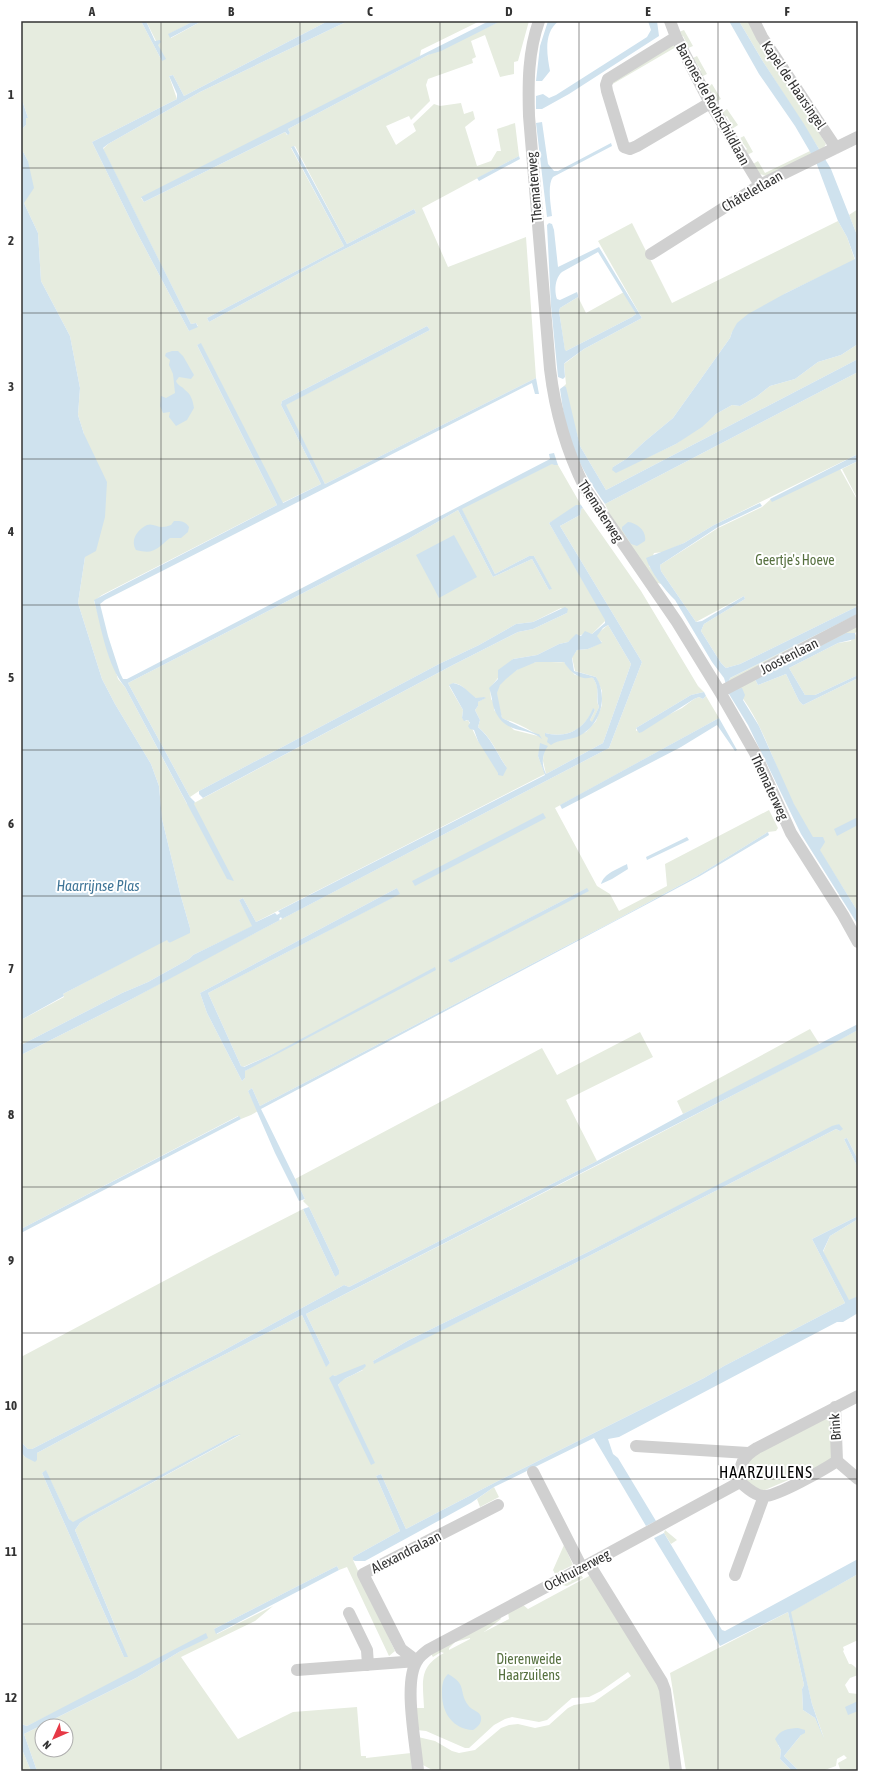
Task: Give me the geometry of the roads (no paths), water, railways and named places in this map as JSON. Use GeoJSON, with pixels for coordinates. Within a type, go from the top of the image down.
{"type":"FeatureCollection","features":[{"type":"Feature","properties":{"kind":"street","name":"Thematerweg"},"geometry":{"type":"LineString","coordinates":[[539,21],[530,55],[528,79],[529,116],[550,369],[553,397],[561,431],[576,470],[585,488],[677,622],[727,687],[791,832],[843,915],[858,942]]}},
{"type":"Feature","properties":{"kind":"street","name":"Barones de Rothschildlaan"},"geometry":{"type":"LineString","coordinates":[[670,21],[676,37],[710,103],[760,185]]}},
{"type":"Feature","properties":{"kind":"street","name":"Kapel de Haarsingel"},"geometry":{"type":"LineString","coordinates":[[754,21],[762,37],[831,150]]}},
{"type":"Feature","properties":{"kind":"street"},"geometry":{"type":"LineString","coordinates":[[676,37],[608,79],[607,91],[624,147],[630,150],[710,103]]}},
{"type":"Feature","properties":{"kind":"street","name":"Châteletlaan"},"geometry":{"type":"LineString","coordinates":[[651,254],[760,185],[858,137]]}},
{"type":"Feature","properties":{"kind":"street","name":"Joostenlaan"},"geometry":{"type":"LineString","coordinates":[[727,687],[858,620]]}},
{"type":"Feature","properties":{"kind":"street"},"geometry":{"type":"LineString","coordinates":[[836,1407],[858,1396]]}},
{"type":"Feature","properties":{"kind":"street","name":"Brink"},"geometry":{"type":"LineString","coordinates":[[748,1453],[836,1407],[837,1461],[777,1493],[764,1496]]}},
{"type":"Feature","properties":{"kind":"street"},"geometry":{"type":"LineString","coordinates":[[636,1446],[748,1453]]}},
{"type":"Feature","properties":{"kind":"street"},"geometry":{"type":"LineString","coordinates":[[735,1575],[764,1496],[750,1491],[740,1482],[739,1471],[742,1462],[748,1453]]}},
{"type":"Feature","properties":{"kind":"street"},"geometry":{"type":"LineString","coordinates":[[837,1461],[858,1478]]}},
{"type":"Feature","properties":{"kind":"street"},"geometry":{"type":"LineString","coordinates":[[533,1472],[586,1566],[662,1682],[665,1690],[676,1771]]}},
{"type":"Feature","properties":{"kind":"street","name":"Ockhuizerweg"},"geometry":{"type":"LineString","coordinates":[[416,1661],[428,1650],[740,1482]]}},
{"type":"Feature","properties":{"kind":"street","name":"Alexandralaan"},"geometry":{"type":"LineString","coordinates":[[416,1661],[401,1649],[363,1574],[498,1505]]}},
{"type":"Feature","properties":{"kind":"street"},"geometry":{"type":"LineString","coordinates":[[349,1613],[367,1650],[368,1665]]}},
{"type":"Feature","properties":{"kind":"street"},"geometry":{"type":"LineString","coordinates":[[297,1670],[416,1661],[411,1678],[411,1700],[418,1771]]}},
{"type":"Feature","properties":{"kind":"water"},"geometry":{"type":"Polygon","coordinates":[[[141,21],[146,21],[155,41],[160,40],[161,42],[158,45],[166,59],[162,61],[141,21]]]}},
{"type":"Feature","properties":{"kind":"water"},"geometry":{"type":"Polygon","coordinates":[[[194,21],[202,21],[170,38],[168,34],[194,21]]]}},
{"type":"Feature","properties":{"kind":"water"},"geometry":{"type":"Polygon","coordinates":[[[328,21],[348,21],[200,92],[103,148],[191,324],[196,323],[198,327],[189,331],[136,231],[92,142],[177,99],[177,94],[169,76],[173,75],[184,96],[328,21]]]}},
{"type":"Feature","properties":{"kind":"water"},"geometry":{"type":"Polygon","coordinates":[[[489,21],[501,21],[441,51],[428,55],[288,129],[290,133],[288,135],[285,132],[144,202],[141,197],[489,21]]]}},
{"type":"Feature","properties":{"kind":"water"},"geometry":{"type":"Polygon","coordinates":[[[548,21],[559,21],[550,31],[548,37],[547,51],[550,71],[542,81],[536,81],[540,46],[548,21]]]}},
{"type":"Feature","properties":{"kind":"water"},"geometry":{"type":"Polygon","coordinates":[[[648,21],[657,21],[659,36],[569,94],[542,109],[536,109],[536,96],[543,94],[549,98],[556,95],[647,37],[651,30],[648,21]]]}},
{"type":"Feature","properties":{"kind":"water"},"geometry":{"type":"Polygon","coordinates":[[[729,21],[739,21],[831,169],[857,235],[858,344],[841,355],[818,362],[795,379],[770,386],[756,397],[740,406],[732,405],[716,414],[702,427],[676,444],[616,473],[612,470],[613,467],[626,459],[673,418],[730,338],[737,323],[748,314],[786,293],[855,259],[847,237],[838,221],[816,162],[795,126],[759,74],[729,21]]]}},
{"type":"Feature","properties":{"kind":"water"},"geometry":{"type":"Polygon","coordinates":[[[21,97],[28,118],[26,118],[26,125],[21,130],[21,97]]]}},
{"type":"Feature","properties":{"kind":"water"},"geometry":{"type":"Polygon","coordinates":[[[542,122],[548,164],[554,171],[558,171],[611,143],[612,146],[553,177],[550,185],[552,216],[547,217],[536,123],[542,122]]]}},
{"type":"Feature","properties":{"kind":"water"},"geometry":{"type":"Polygon","coordinates":[[[294,146],[347,244],[414,209],[416,213],[329,257],[209,322],[207,318],[344,246],[291,147],[294,146]]]}},
{"type":"Feature","properties":{"kind":"water","name":"Haarrijnse Plas"},"geometry":{"type":"Polygon","coordinates":[[[21,148],[28,161],[34,188],[24,203],[38,233],[41,281],[70,336],[80,388],[78,415],[84,434],[107,482],[105,517],[96,551],[85,557],[78,603],[102,679],[115,704],[151,764],[159,786],[162,819],[190,933],[169,943],[167,940],[63,994],[64,996],[21,1020],[21,148]]]}},
{"type":"Feature","properties":{"kind":"water"},"geometry":{"type":"Polygon","coordinates":[[[519,156],[520,159],[479,181],[477,178],[519,156]]]}},
{"type":"Feature","properties":{"kind":"water"},"geometry":{"type":"Polygon","coordinates":[[[549,223],[552,224],[554,230],[558,267],[599,247],[642,318],[584,349],[566,362],[564,364],[565,377],[563,379],[558,377],[551,306],[547,225],[549,223]],[[598,252],[562,272],[558,278],[555,289],[557,299],[560,300],[577,292],[578,295],[578,297],[560,308],[559,311],[566,351],[636,314],[598,252]]]}},
{"type":"Feature","properties":{"kind":"water"},"geometry":{"type":"Polygon","coordinates":[[[427,326],[430,330],[286,405],[325,484],[536,378],[539,394],[535,394],[532,383],[105,600],[100,604],[108,636],[120,673],[123,679],[127,679],[550,459],[549,454],[554,453],[558,465],[552,464],[462,509],[495,574],[529,556],[534,556],[552,589],[549,590],[532,559],[493,577],[458,510],[408,539],[128,683],[190,797],[195,802],[194,804],[234,881],[227,879],[114,668],[105,646],[94,600],[277,505],[197,345],[201,343],[283,503],[321,484],[281,405],[282,401],[427,326]]]}},
{"type":"Feature","properties":{"kind":"water"},"geometry":{"type":"Polygon","coordinates":[[[178,351],[183,356],[194,375],[191,379],[179,377],[176,381],[190,396],[194,408],[187,420],[176,426],[169,417],[170,412],[163,413],[160,406],[161,396],[166,398],[175,393],[173,374],[169,365],[170,360],[165,356],[166,353],[178,351]]]}},
{"type":"Feature","properties":{"kind":"water"},"geometry":{"type":"Polygon","coordinates":[[[858,359],[858,372],[605,504],[581,464],[566,428],[560,389],[564,386],[566,387],[580,446],[606,490],[858,359]]]}},
{"type":"Feature","properties":{"kind":"water"},"geometry":{"type":"Polygon","coordinates":[[[858,454],[858,461],[772,502],[770,499],[858,454]]]}},
{"type":"Feature","properties":{"kind":"water"},"geometry":{"type":"Polygon","coordinates":[[[760,503],[762,506],[718,527],[660,565],[661,571],[696,622],[702,621],[744,596],[745,599],[704,624],[701,631],[721,663],[726,668],[740,664],[858,606],[858,614],[730,678],[729,682],[737,689],[742,688],[745,695],[743,700],[759,726],[794,804],[813,837],[823,837],[825,842],[820,850],[858,912],[858,925],[801,834],[748,725],[729,694],[724,678],[712,662],[675,600],[654,575],[646,558],[684,543],[714,525],[760,503]]]}},
{"type":"Feature","properties":{"kind":"water"},"geometry":{"type":"Polygon","coordinates":[[[576,505],[581,505],[583,508],[581,509],[580,515],[560,526],[642,662],[609,748],[282,919],[281,917],[279,919],[280,920],[128,1001],[21,1055],[21,1045],[122,993],[148,982],[189,959],[193,955],[252,926],[239,900],[243,898],[256,922],[275,913],[277,915],[280,913],[278,911],[545,775],[538,756],[540,743],[548,746],[544,752],[543,759],[543,767],[546,774],[603,743],[631,664],[608,625],[603,628],[597,636],[602,643],[588,649],[577,650],[572,658],[574,671],[596,677],[602,694],[602,703],[597,719],[592,726],[577,737],[551,745],[547,742],[548,738],[545,736],[545,733],[561,735],[574,731],[585,722],[593,708],[595,710],[590,720],[592,722],[599,707],[597,686],[593,678],[578,676],[570,670],[564,662],[536,662],[517,670],[500,685],[497,693],[502,718],[539,734],[542,739],[536,735],[517,730],[505,724],[495,711],[489,688],[498,679],[498,670],[513,659],[537,655],[559,644],[568,642],[576,634],[581,636],[585,631],[592,634],[605,623],[605,620],[549,523],[576,505]]]}},
{"type":"Feature","properties":{"kind":"water"},"geometry":{"type":"Polygon","coordinates":[[[174,521],[184,522],[189,527],[188,532],[181,538],[170,538],[155,550],[148,552],[136,550],[134,546],[134,539],[143,527],[151,524],[165,527],[171,525],[174,521]]]}},
{"type":"Feature","properties":{"kind":"water"},"geometry":{"type":"Polygon","coordinates":[[[628,522],[635,524],[643,531],[645,541],[637,546],[631,544],[622,530],[622,527],[628,522]]]}},
{"type":"Feature","properties":{"kind":"water"},"geometry":{"type":"Polygon","coordinates":[[[454,535],[477,577],[439,598],[416,555],[454,535]]]}},
{"type":"Feature","properties":{"kind":"water"},"geometry":{"type":"Polygon","coordinates":[[[565,607],[568,609],[567,613],[533,629],[518,632],[451,666],[203,798],[199,794],[199,791],[439,664],[479,645],[516,624],[533,622],[565,607]]]}},
{"type":"Feature","properties":{"kind":"water"},"geometry":{"type":"Polygon","coordinates":[[[846,633],[855,633],[855,639],[838,643],[789,668],[805,695],[815,695],[858,675],[858,678],[803,705],[799,701],[786,674],[758,685],[755,679],[846,633]]]}},
{"type":"Feature","properties":{"kind":"water"},"geometry":{"type":"Polygon","coordinates":[[[453,683],[463,687],[476,698],[486,698],[478,702],[478,706],[475,710],[480,720],[478,727],[491,742],[507,768],[503,776],[498,775],[478,741],[474,730],[470,729],[468,726],[470,723],[468,720],[464,721],[462,718],[463,710],[449,685],[453,683]]]}},
{"type":"Feature","properties":{"kind":"water"},"geometry":{"type":"Polygon","coordinates":[[[704,692],[706,696],[703,699],[699,697],[694,699],[642,732],[639,733],[636,728],[691,695],[704,692]]]}},
{"type":"Feature","properties":{"kind":"water"},"geometry":{"type":"Polygon","coordinates":[[[719,718],[737,750],[735,751],[717,725],[681,747],[562,809],[560,805],[719,718]]]}},
{"type":"Feature","properties":{"kind":"water"},"geometry":{"type":"Polygon","coordinates":[[[543,813],[546,818],[415,886],[412,881],[543,813]]]}},
{"type":"Feature","properties":{"kind":"water"},"geometry":{"type":"Polygon","coordinates":[[[858,817],[858,825],[837,836],[834,829],[858,817]]]}},
{"type":"Feature","properties":{"kind":"water"},"geometry":{"type":"Polygon","coordinates":[[[768,832],[769,835],[700,876],[261,1109],[305,1199],[299,1201],[275,1153],[248,1091],[252,1088],[260,1106],[612,922],[697,876],[768,832]]]}},
{"type":"Feature","properties":{"kind":"water"},"geometry":{"type":"Polygon","coordinates":[[[687,837],[689,840],[647,860],[646,857],[687,837]]]}},
{"type":"Feature","properties":{"kind":"water"},"geometry":{"type":"Polygon","coordinates":[[[627,864],[628,869],[601,884],[608,874],[627,864]]]}},
{"type":"Feature","properties":{"kind":"water"},"geometry":{"type":"Polygon","coordinates":[[[397,888],[400,894],[208,993],[241,1066],[244,1067],[275,1053],[435,967],[436,970],[245,1071],[245,1078],[242,1081],[207,1013],[200,993],[397,888]]]}},
{"type":"Feature","properties":{"kind":"water"},"geometry":{"type":"Polygon","coordinates":[[[587,888],[589,891],[451,963],[448,960],[587,888]]]}},
{"type":"Feature","properties":{"kind":"water"},"geometry":{"type":"Polygon","coordinates":[[[858,1024],[858,1030],[823,1049],[306,1314],[330,1363],[326,1367],[302,1315],[149,1393],[37,1453],[37,1460],[35,1462],[25,1457],[21,1452],[21,1442],[28,1449],[32,1449],[219,1353],[344,1285],[349,1287],[597,1161],[683,1114],[858,1024]]]}},
{"type":"Feature","properties":{"kind":"water"},"geometry":{"type":"Polygon","coordinates":[[[239,1116],[241,1119],[21,1233],[21,1229],[239,1116]]]}},
{"type":"Feature","properties":{"kind":"water"},"geometry":{"type":"Polygon","coordinates":[[[839,1124],[843,1129],[840,1131],[836,1129],[515,1294],[374,1364],[373,1361],[409,1340],[590,1251],[832,1126],[839,1124]]]}},
{"type":"Feature","properties":{"kind":"water"},"geometry":{"type":"Polygon","coordinates":[[[847,1138],[858,1160],[858,1168],[844,1139],[847,1138]]]}},
{"type":"Feature","properties":{"kind":"water"},"geometry":{"type":"Polygon","coordinates":[[[309,1207],[339,1270],[339,1274],[335,1277],[303,1209],[309,1207]]]}},
{"type":"Feature","properties":{"kind":"water"},"geometry":{"type":"Polygon","coordinates":[[[858,1216],[858,1219],[830,1236],[823,1251],[849,1300],[858,1296],[858,1313],[843,1322],[837,1322],[619,1437],[608,1439],[613,1454],[618,1458],[656,1521],[646,1526],[594,1438],[494,1487],[471,1503],[365,1561],[353,1560],[353,1557],[400,1531],[376,1476],[381,1474],[406,1529],[496,1482],[704,1378],[724,1366],[845,1303],[812,1239],[858,1216]]]}},
{"type":"Feature","properties":{"kind":"water"},"geometry":{"type":"Polygon","coordinates":[[[365,1364],[366,1366],[363,1369],[344,1379],[338,1385],[375,1463],[371,1465],[329,1378],[333,1375],[335,1376],[365,1364]]]}},
{"type":"Feature","properties":{"kind":"water"},"geometry":{"type":"Polygon","coordinates":[[[241,1434],[89,1517],[80,1523],[75,1530],[128,1657],[124,1657],[42,1473],[46,1470],[69,1519],[73,1522],[233,1436],[241,1434]]]}},
{"type":"Feature","properties":{"kind":"water"},"geometry":{"type":"Polygon","coordinates":[[[664,1533],[722,1630],[725,1631],[858,1559],[858,1574],[791,1612],[812,1704],[824,1739],[815,1718],[803,1710],[802,1689],[804,1685],[788,1612],[720,1646],[654,1538],[664,1533]]]}},
{"type":"Feature","properties":{"kind":"water"},"geometry":{"type":"Polygon","coordinates":[[[337,1566],[339,1570],[216,1634],[214,1629],[337,1566]]]}},
{"type":"Feature","properties":{"kind":"water"},"geometry":{"type":"Polygon","coordinates":[[[206,1633],[208,1638],[179,1652],[136,1678],[56,1718],[42,1718],[206,1633]]]}},
{"type":"Feature","properties":{"kind":"water"},"geometry":{"type":"Polygon","coordinates":[[[448,1674],[458,1682],[462,1688],[463,1696],[468,1705],[480,1715],[480,1723],[473,1730],[460,1727],[454,1723],[444,1708],[442,1688],[443,1681],[448,1674]]]}},
{"type":"Feature","properties":{"kind":"water"},"geometry":{"type":"Polygon","coordinates":[[[858,1701],[858,1711],[848,1715],[845,1707],[858,1701]]]}},
{"type":"Feature","properties":{"kind":"water"},"geometry":{"type":"Polygon","coordinates":[[[34,1722],[34,1729],[24,1734],[37,1771],[31,1771],[21,1747],[21,1724],[27,1726],[34,1722]]]}},
{"type":"Feature","properties":{"kind":"water"},"geometry":{"type":"Polygon","coordinates":[[[798,1728],[805,1730],[805,1733],[801,1735],[784,1756],[799,1771],[792,1771],[780,1759],[781,1750],[775,1739],[785,1730],[798,1728]]]}},
{"type":"Feature","properties":{"kind":"district","name":"HAARZUILENS"},"geometry":{"type":"Point","coordinates":[766,1472]}},
{"type":"Feature","properties":{"kind":"park label","name":"Geertje's Hoeve"},"geometry":{"type":"Point","coordinates":[795,560]}},
{"type":"Feature","properties":{"kind":"park label","name":"Dierenweide Haarzuilens"},"geometry":{"type":"Point","coordinates":[529,1668]}}]}
